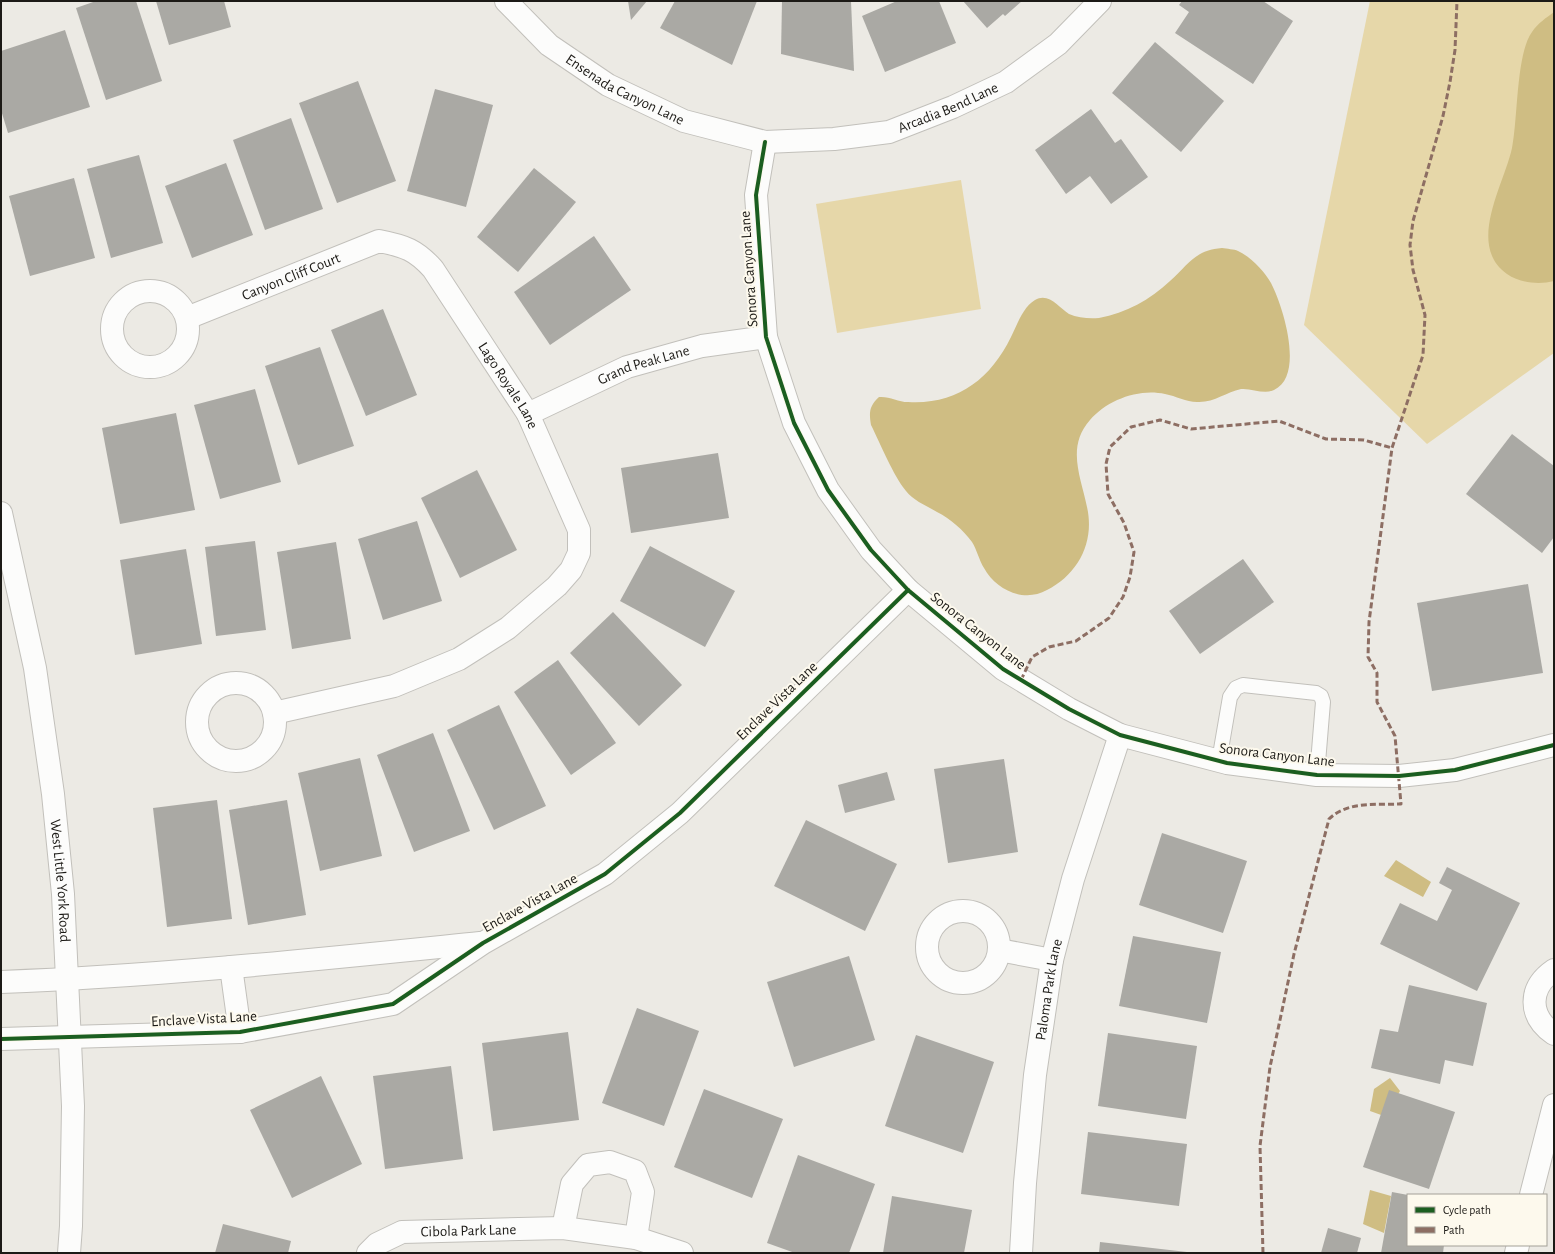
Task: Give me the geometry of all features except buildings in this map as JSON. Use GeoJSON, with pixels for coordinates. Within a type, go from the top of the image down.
{"type":"FeatureCollection","features":[{"type":"Feature","properties":{"kind":"street","name":"Ensenada Canyon Lane"},"geometry":{"type":"LineString","coordinates":[[506,1],[549,45],[608,85],[684,121],[766,142]]}},
{"type":"Feature","properties":{"kind":"street","name":"Arcadia Bend Lane"},"geometry":{"type":"LineString","coordinates":[[766,142],[834,139],[889,132],[953,107],[1006,82],[1058,44],[1100,1]]}},
{"type":"Feature","properties":{"kind":"street","name":"Sonora Canyon Lane"},"geometry":{"type":"LineString","coordinates":[[766,142],[756,195],[766,337],[794,424],[828,490],[871,550],[908,590],[1003,669],[1069,709],[1120,735],[1219,761],[1317,775],[1399,776],[1455,770],[1554,745]]}},
{"type":"Feature","properties":{"kind":"street","name":"Canyon Cliff Court"},"geometry":{"type":"LineString","coordinates":[[187,318],[379,241],[396,244]]}},
{"type":"Feature","properties":{"kind":"street","name":"Lago Royale Lane"},"geometry":{"type":"LineString","coordinates":[[274,713],[394,686],[459,659],[508,628],[557,586],[571,570],[579,553],[579,530],[528,414],[434,269],[420,254],[396,244]]}},
{"type":"Feature","properties":{"kind":"street","name":"Grand Peak Lane"},"geometry":{"type":"LineString","coordinates":[[528,414],[627,367],[702,346],[766,337]]}},
{"type":"Feature","properties":{"kind":"street","name":"West Little York Road"},"geometry":{"type":"LineString","coordinates":[[1,512],[35,668],[53,794],[62,894],[73,1106],[71,1226],[68,1253]]}},
{"type":"Feature","properties":{"kind":"street","name":"Enclave Vista Lane"},"geometry":{"type":"LineString","coordinates":[[1,1039],[240,1032],[393,1004],[483,943],[605,874],[680,813],[908,590]]}},
{"type":"Feature","properties":{"kind":"street","name":"Paloma Park Lane"},"geometry":{"type":"LineString","coordinates":[[1021,1253],[1025,1183],[1035,1075],[1052,960],[1074,879],[1120,735]]}},
{"type":"Feature","properties":{"kind":"street","name":"Enclave Vista Lane"},"geometry":{"type":"LineString","coordinates":[[1,982],[67,980],[231,967],[483,943]]}},
{"type":"Feature","properties":{"kind":"street"},"geometry":{"type":"LineString","coordinates":[[1000,950],[1052,960]]}},
{"type":"Feature","properties":{"kind":"street"},"geometry":{"type":"LineString","coordinates":[[231,967],[240,1032]]}},
{"type":"Feature","properties":{"kind":"street"},"geometry":{"type":"LineString","coordinates":[[1554,970],[1546,975],[1538,985],[1535,996],[1535,1008],[1539,1019],[1546,1029],[1554,1034]]}},
{"type":"Feature","properties":{"kind":"street"},"geometry":{"type":"LineString","coordinates":[[1531,1194],[1554,1105]]}},
{"type":"Feature","properties":{"kind":"street"},"geometry":{"type":"LineString","coordinates":[[563,1228],[572,1184],[588,1165],[610,1162],[635,1171],[643,1192],[636,1238]]}},
{"type":"Feature","properties":{"kind":"street","name":"Cibola Park Lane"},"geometry":{"type":"LineString","coordinates":[[372,1248],[402,1232],[563,1228],[636,1238],[682,1253]]}},
{"type":"Feature","properties":{"kind":"lane"},"geometry":{"type":"LineString","coordinates":[[1219,761],[1230,697],[1236,688],[1243,685],[1316,693],[1321,696],[1324,702],[1317,775]]}},
{"type":"Feature","properties":{"kind":"shaded area"},"geometry":{"type":"Polygon","coordinates":[[[1370,1],[1554,1],[1554,353],[1427,444],[1304,325],[1370,1]]]}},
{"type":"Feature","properties":{"kind":"shaded area"},"geometry":{"type":"Polygon","coordinates":[[[1554,12],[1554,281],[1536,283],[1512,277],[1495,262],[1489,247],[1488,231],[1496,196],[1512,148],[1518,87],[1523,55],[1532,32],[1542,21],[1554,12]]]}},
{"type":"Feature","properties":{"kind":"shaded area"},"geometry":{"type":"Polygon","coordinates":[[[961,180],[981,309],[837,333],[816,204],[961,180]]]}},
{"type":"Feature","properties":{"kind":"shaded area"},"geometry":{"type":"Polygon","coordinates":[[[1222,248],[1236,250],[1248,257],[1261,269],[1271,283],[1281,307],[1289,340],[1290,356],[1288,371],[1283,382],[1274,390],[1266,392],[1241,389],[1203,402],[1189,401],[1165,394],[1134,394],[1114,401],[1105,407],[1090,420],[1083,430],[1077,451],[1077,462],[1089,520],[1086,544],[1082,556],[1067,575],[1058,583],[1038,594],[1020,595],[1003,588],[989,576],[982,565],[972,542],[961,529],[952,521],[913,498],[901,484],[871,425],[870,413],[873,403],[879,397],[908,402],[925,402],[956,394],[970,387],[993,366],[1003,352],[1027,307],[1035,300],[1040,298],[1049,299],[1069,314],[1080,317],[1099,318],[1109,316],[1119,313],[1146,300],[1162,288],[1199,255],[1213,249],[1222,248]]]}},
{"type":"Feature","properties":{"kind":"shaded area"},"geometry":{"type":"Polygon","coordinates":[[[1396,860],[1431,882],[1423,897],[1384,876],[1396,860]]]}},
{"type":"Feature","properties":{"kind":"shaded area"},"geometry":{"type":"Polygon","coordinates":[[[1390,1078],[1400,1091],[1384,1116],[1370,1111],[1374,1089],[1390,1078]]]}},
{"type":"Feature","properties":{"kind":"shaded area"},"geometry":{"type":"Polygon","coordinates":[[[1370,1190],[1391,1196],[1384,1233],[1363,1224],[1370,1190]]]}},
{"type":"Feature","properties":{"kind":"marked path"},"geometry":{"type":"LineString","coordinates":[[1263,1253],[1260,1146],[1270,1067],[1294,954],[1329,819],[1336,813],[1353,807],[1372,804],[1401,804],[1395,736],[1377,702],[1377,673],[1368,657],[1369,622],[1392,448],[1423,355],[1425,315],[1413,270],[1410,245],[1413,221],[1443,116],[1450,82],[1455,50],[1457,1]]}},
{"type":"Feature","properties":{"kind":"marked path"},"geometry":{"type":"LineString","coordinates":[[1021,680],[1032,657],[1049,647],[1076,641],[1109,618],[1123,597],[1130,577],[1134,552],[1124,523],[1108,494],[1106,464],[1110,447],[1131,427],[1160,420],[1191,429],[1279,421],[1326,439],[1364,440],[1392,448]]}},
{"type":"Feature","properties":{"kind":"cycle path"},"geometry":{"type":"LineString","coordinates":[[765,142],[756,195],[766,337],[794,423],[828,490],[871,550],[908,590],[1003,669],[1069,709],[1120,735],[1227,763],[1317,775],[1399,776],[1455,770],[1554,745]]}},
{"type":"Feature","properties":{"kind":"cycle path"},"geometry":{"type":"LineString","coordinates":[[1,1039],[240,1032],[393,1004],[483,943],[605,874],[680,813],[908,590]]}}]}
